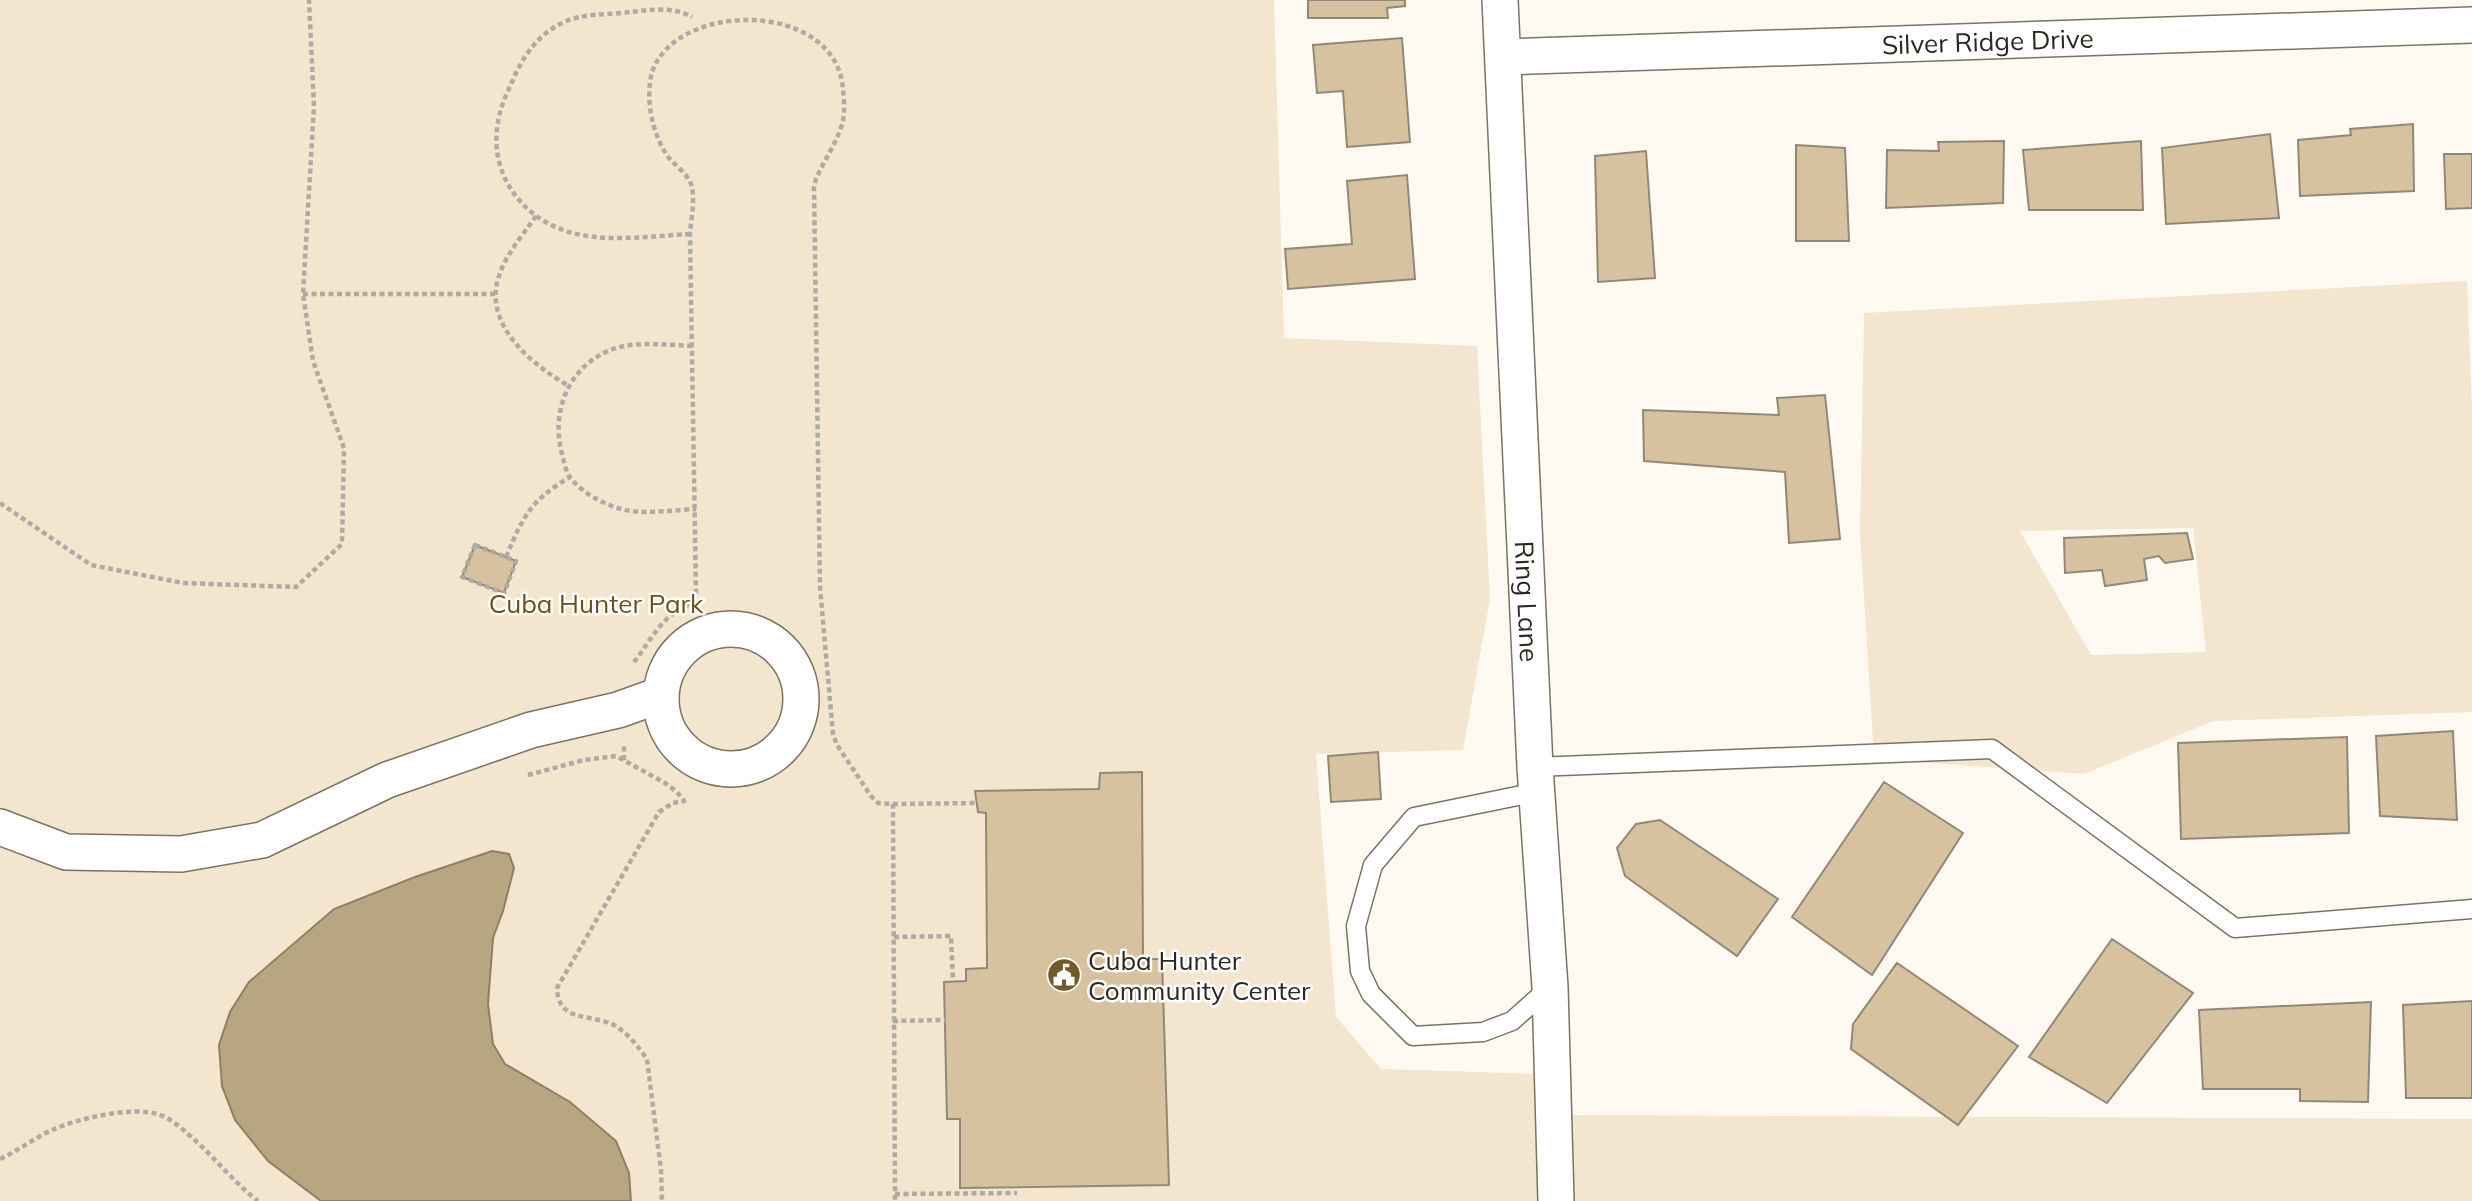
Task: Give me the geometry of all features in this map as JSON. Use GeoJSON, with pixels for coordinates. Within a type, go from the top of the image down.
{"type":"FeatureCollection","features":[{"type":"Feature","properties":{"kind":"street","name":"Ring Lane"},"geometry":{"type":"LineString","coordinates":[[1500,0],[1536,779],[1550,987],[1556,1201]]}},
{"type":"Feature","properties":{"kind":"street","name":"Silver Ridge Drive"},"geometry":{"type":"LineString","coordinates":[[1503,57],[2472,25]]}},
{"type":"Feature","properties":{"kind":"street"},"geometry":{"type":"LineString","coordinates":[[722,629],[747,631],[768,640],[785,655],[797,674],[801,697],[798,719],[789,740],[771,757],[750,767],[726,770],[705,765],[686,754],[671,737],[662,717],[660,695],[665,671],[679,651],[699,636],[722,629]]}},
{"type":"Feature","properties":{"kind":"street"},"geometry":{"type":"LineString","coordinates":[[0,827],[66,852],[181,854],[262,840],[387,780],[531,730],[618,710],[660,695]]}},
{"type":"Feature","properties":{"kind":"lane"},"geometry":{"type":"LineString","coordinates":[[1550,987],[1512,1021],[1483,1032],[1413,1035],[1371,994],[1360,971],[1356,926],[1373,865],[1414,817],[1536,779],[1992,749],[2235,928],[2472,909]]}},
{"type":"Feature","properties":{"kind":"path"},"geometry":{"type":"LineString","coordinates":[[0,503],[91,565],[183,583],[296,587],[342,544],[344,448],[313,361],[303,294],[314,106],[309,0]]}},
{"type":"Feature","properties":{"kind":"path"},"geometry":{"type":"LineString","coordinates":[[690,234],[588,236],[563,230],[536,216],[510,191],[500,164],[496,136],[504,101],[519,64],[528,51],[550,30],[571,19],[674,10],[691,17]]}},
{"type":"Feature","properties":{"kind":"path"},"geometry":{"type":"LineString","coordinates":[[682,24],[698,13]]}},
{"type":"Feature","properties":{"kind":"path"},"geometry":{"type":"LineString","coordinates":[[818,34],[834,52],[840,66],[844,101],[843,121],[814,187],[820,587],[830,711],[837,745],[878,803],[977,803]]}},
{"type":"Feature","properties":{"kind":"path"},"geometry":{"type":"LineString","coordinates":[[624,760],[624,741],[615,681],[637,660],[658,629],[670,617],[694,601],[696,594],[690,234],[693,216],[692,185],[661,143],[650,108],[651,74],[667,39]]}},
{"type":"Feature","properties":{"kind":"path"},"geometry":{"type":"LineString","coordinates":[[536,216],[504,263],[498,278],[498,309],[502,323],[518,346],[550,374],[569,386]]}},
{"type":"Feature","properties":{"kind":"path"},"geometry":{"type":"LineString","coordinates":[[303,294],[496,294]]}},
{"type":"Feature","properties":{"kind":"path"},"geometry":{"type":"LineString","coordinates":[[692,346],[641,345],[609,351],[586,365],[569,386],[557,426],[570,477],[597,499],[624,510],[696,509]]}},
{"type":"Feature","properties":{"kind":"path"},"geometry":{"type":"LineString","coordinates":[[506,557],[520,524],[534,503],[570,477]]}},
{"type":"Feature","properties":{"kind":"path"},"geometry":{"type":"LineString","coordinates":[[475,545],[506,557],[516,561],[503,593],[462,577],[475,545]]}},
{"type":"Feature","properties":{"kind":"path"},"geometry":{"type":"LineString","coordinates":[[662,1201],[661,1170],[647,1059],[638,1046],[610,1023],[568,1012],[561,1005],[557,988],[659,811],[673,803],[684,801]]}},
{"type":"Feature","properties":{"kind":"path"},"geometry":{"type":"LineString","coordinates":[[893,804],[895,1201]]}},
{"type":"Feature","properties":{"kind":"path"},"geometry":{"type":"LineString","coordinates":[[894,937],[951,936],[953,981]]}},
{"type":"Feature","properties":{"kind":"path"},"geometry":{"type":"LineString","coordinates":[[893,1021],[945,1020]]}},
{"type":"Feature","properties":{"kind":"path"},"geometry":{"type":"LineString","coordinates":[[0,1159],[53,1129],[123,1112],[145,1111],[169,1119],[186,1132],[240,1187],[258,1201]]}},
{"type":"Feature","properties":{"kind":"path"},"geometry":{"type":"LineString","coordinates":[[895,1194],[970,1191],[1017,1193]]}},
{"type":"Feature","properties":{"kind":"green space","name":"Cuba Hunter Park"},"geometry":{"type":"Polygon","coordinates":[[[0,0],[1274,0],[1284,338],[1477,346],[1490,599],[1463,750],[1316,754],[1336,1017],[1381,1069],[1538,1074],[1548,1201],[0,1201],[0,0]]]}},
{"type":"Feature","properties":{"kind":"green space"},"geometry":{"type":"Polygon","coordinates":[[[2467,281],[2472,409],[2472,712],[2213,721],[2084,774],[1874,759],[1860,534],[1864,313],[2467,281]],[[2193,528],[2020,531],[2091,655],[2206,652],[2193,528]]]}},
{"type":"Feature","properties":{"kind":"green space"},"geometry":{"type":"Polygon","coordinates":[[[1561,1115],[2472,1119],[2472,1201],[1562,1201],[1561,1115]]]}},
{"type":"Feature","properties":{"kind":"shaded area"},"geometry":{"type":"Polygon","coordinates":[[[492,851],[509,854],[514,868],[493,938],[488,1004],[493,1044],[505,1064],[570,1102],[616,1141],[629,1173],[631,1201],[321,1201],[268,1161],[235,1120],[222,1086],[219,1045],[230,1012],[249,982],[334,909],[415,877],[492,851]]]}},
{"type":"Feature","properties":{"kind":"building"},"geometry":{"type":"Polygon","coordinates":[[[1308,0],[1405,0],[1405,6],[1387,8],[1388,18],[1308,18],[1308,0]]]}},
{"type":"Feature","properties":{"kind":"building"},"geometry":{"type":"Polygon","coordinates":[[[1402,38],[1410,142],[1347,147],[1343,91],[1317,93],[1313,45],[1402,38]]]}},
{"type":"Feature","properties":{"kind":"building"},"geometry":{"type":"Polygon","coordinates":[[[2413,124],[2414,191],[2300,196],[2298,140],[2351,135],[2350,129],[2413,124]]]}},
{"type":"Feature","properties":{"kind":"building"},"geometry":{"type":"Polygon","coordinates":[[[2270,134],[2279,218],[2166,224],[2162,148],[2270,134]]]}},
{"type":"Feature","properties":{"kind":"building"},"geometry":{"type":"Polygon","coordinates":[[[2004,141],[2003,203],[1886,208],[1887,150],[1939,151],[1938,142],[2004,141]]]}},
{"type":"Feature","properties":{"kind":"building"},"geometry":{"type":"Polygon","coordinates":[[[2141,141],[2143,210],[2029,210],[2023,150],[2141,141]]]}},
{"type":"Feature","properties":{"kind":"building"},"geometry":{"type":"Polygon","coordinates":[[[1796,145],[1845,148],[1849,241],[1796,241],[1796,145]]]}},
{"type":"Feature","properties":{"kind":"building"},"geometry":{"type":"Polygon","coordinates":[[[1646,151],[1655,278],[1598,282],[1595,156],[1646,151]]]}},
{"type":"Feature","properties":{"kind":"building"},"geometry":{"type":"Polygon","coordinates":[[[2444,154],[2472,154],[2472,208],[2446,209],[2444,154]]]}},
{"type":"Feature","properties":{"kind":"building"},"geometry":{"type":"Polygon","coordinates":[[[1407,175],[1415,279],[1288,289],[1285,249],[1352,244],[1347,181],[1407,175]]]}},
{"type":"Feature","properties":{"kind":"building"},"geometry":{"type":"Polygon","coordinates":[[[1825,395],[1840,539],[1789,543],[1785,472],[1644,461],[1643,410],[1779,415],[1777,398],[1825,395]]]}},
{"type":"Feature","properties":{"kind":"building"},"geometry":{"type":"Polygon","coordinates":[[[2187,533],[2193,559],[2165,563],[2159,556],[2144,559],[2147,580],[2105,586],[2102,570],[2065,573],[2064,538],[2187,533]]]}},
{"type":"Feature","properties":{"kind":"building"},"geometry":{"type":"Polygon","coordinates":[[[475,545],[516,561],[504,593],[462,577],[475,545]]]}},
{"type":"Feature","properties":{"kind":"building"},"geometry":{"type":"Polygon","coordinates":[[[2453,731],[2457,820],[2380,816],[2376,736],[2453,731]]]}},
{"type":"Feature","properties":{"kind":"building"},"geometry":{"type":"Polygon","coordinates":[[[2347,737],[2349,833],[2181,839],[2178,743],[2347,737]]]}},
{"type":"Feature","properties":{"kind":"building"},"geometry":{"type":"Polygon","coordinates":[[[1378,752],[1381,799],[1331,802],[1328,756],[1378,752]]]}},
{"type":"Feature","properties":{"kind":"building","name":"Cuba Hunter Community Center"},"geometry":{"type":"Polygon","coordinates":[[[1142,772],[1143,959],[1162,959],[1169,1185],[960,1188],[960,1119],[947,1119],[944,982],[966,981],[966,969],[987,968],[986,813],[978,812],[975,791],[1099,789],[1100,773],[1142,772]]]}},
{"type":"Feature","properties":{"kind":"building"},"geometry":{"type":"Polygon","coordinates":[[[1884,782],[1963,833],[1872,975],[1792,917],[1884,782]]]}},
{"type":"Feature","properties":{"kind":"building"},"geometry":{"type":"Polygon","coordinates":[[[1660,820],[1778,899],[1737,956],[1625,876],[1617,848],[1636,824],[1660,820]]]}},
{"type":"Feature","properties":{"kind":"building"},"geometry":{"type":"Polygon","coordinates":[[[2112,939],[2193,993],[2107,1103],[2029,1057],[2112,939]]]}},
{"type":"Feature","properties":{"kind":"building"},"geometry":{"type":"Polygon","coordinates":[[[1897,963],[2018,1046],[1958,1125],[1851,1049],[1853,1024],[1897,963]]]}},
{"type":"Feature","properties":{"kind":"building"},"geometry":{"type":"Polygon","coordinates":[[[2472,1001],[2472,1098],[2406,1098],[2403,1005],[2472,1001]]]}},
{"type":"Feature","properties":{"kind":"building"},"geometry":{"type":"Polygon","coordinates":[[[2371,1002],[2368,1102],[2300,1101],[2300,1089],[2203,1089],[2199,1010],[2371,1002]]]}},
{"type":"Feature","properties":{"kind":"place","name":"Cuba Hunter Community Center"},"geometry":{"type":"Point","coordinates":[1064,975]}}]}
